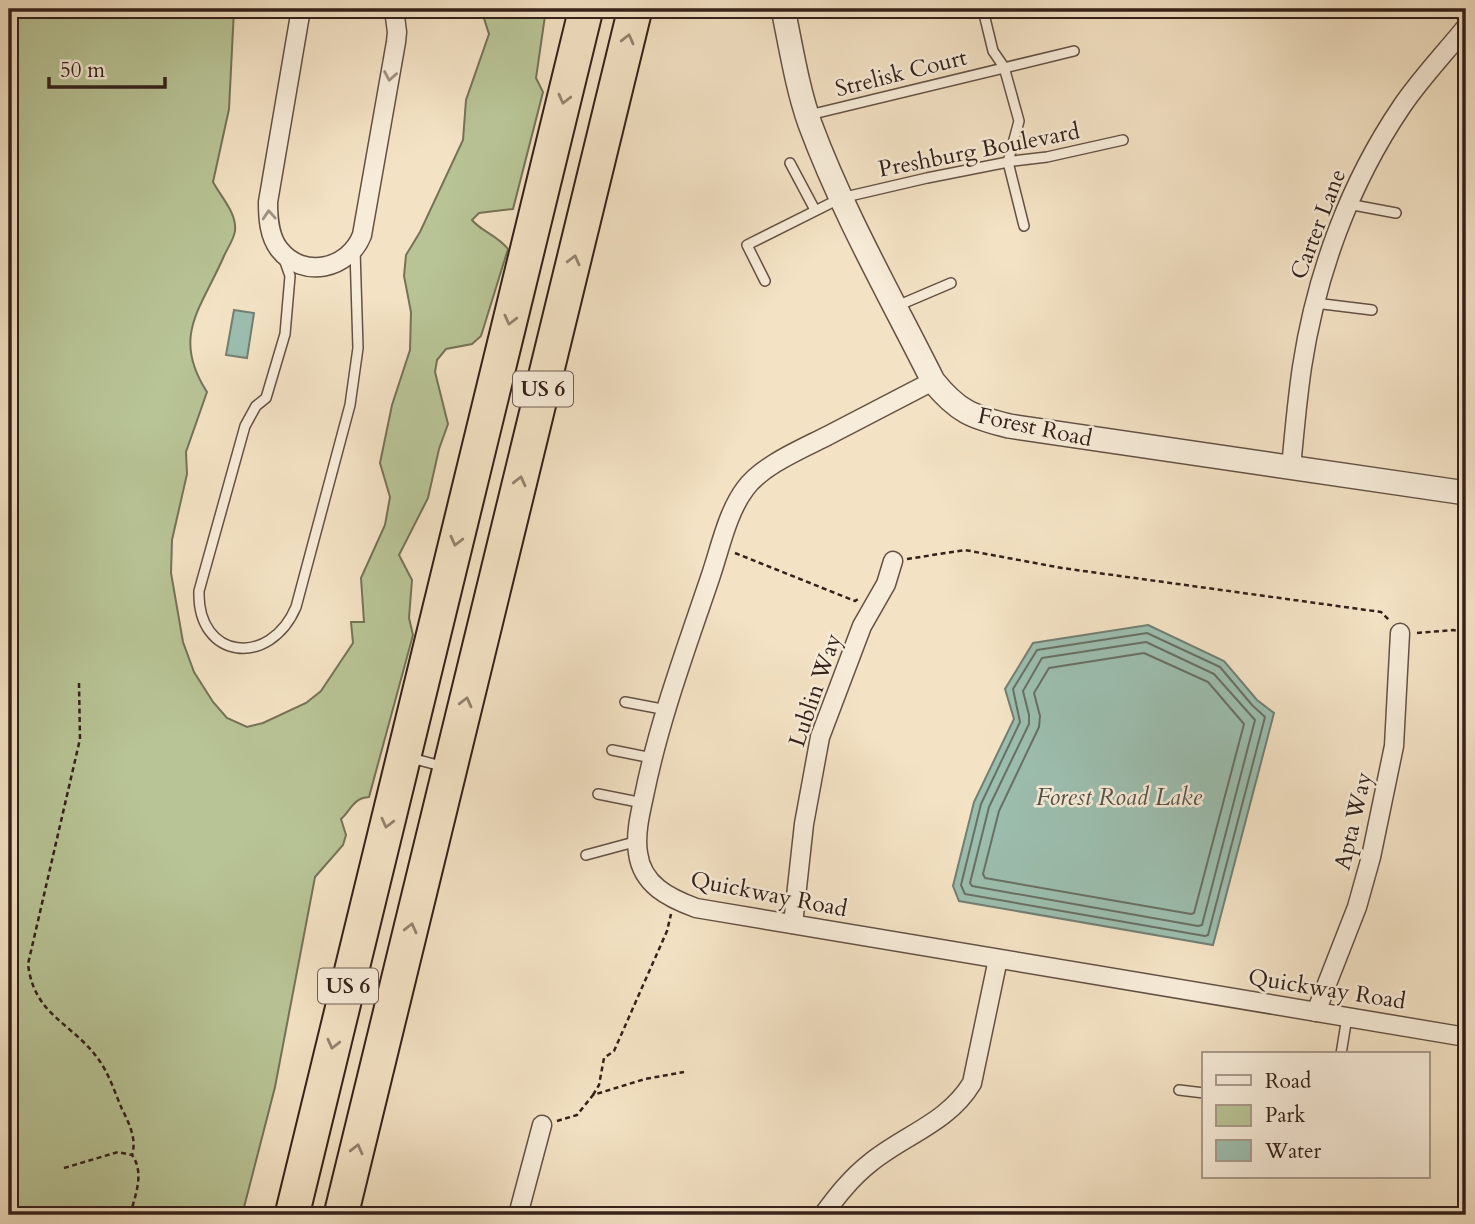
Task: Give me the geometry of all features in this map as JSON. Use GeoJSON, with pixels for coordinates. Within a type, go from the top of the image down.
{"type":"FeatureCollection","features":[{"type":"Feature","properties":{"kind":"highway","name":"US 6"},"geometry":{"type":"LineString","coordinates":[[292,1215],[586,9]]}},
{"type":"Feature","properties":{"kind":"highway","name":"US 6"},"geometry":{"type":"LineString","coordinates":[[341,1215],[635,9]]}},
{"type":"Feature","properties":{"kind":"street"},"geometry":{"type":"LineString","coordinates":[[301,9],[268,202],[274,242],[283,254],[297,264],[317,268],[336,264],[355,249],[362,235],[396,42],[394,9]]}},
{"type":"Feature","properties":{"kind":"street","name":"Forest Road"},"geometry":{"type":"LineString","coordinates":[[783,9],[797,82],[841,198],[933,381],[949,402],[985,420],[1009,426],[1466,492]]}},
{"type":"Feature","properties":{"kind":"street","name":"Carter Lane"},"geometry":{"type":"LineString","coordinates":[[1291,468],[1302,367],[1315,303],[1348,204],[1360,177],[1402,106],[1466,27]]}},
{"type":"Feature","properties":{"kind":"street","name":"Quickway Road"},"geometry":{"type":"LineString","coordinates":[[933,381],[789,456],[759,475],[745,488],[732,513],[652,758],[642,803],[638,841],[643,872],[656,888],[675,900],[696,908],[1466,1037]]}},
{"type":"Feature","properties":{"kind":"street","name":"Lublin Way"},"geometry":{"type":"LineString","coordinates":[[793,924],[804,824],[820,737],[862,626],[886,584],[893,561]]}},
{"type":"Feature","properties":{"kind":"street","name":"Apta Way"},"geometry":{"type":"LineString","coordinates":[[1316,1012],[1357,908],[1371,858],[1394,746],[1399,633]]}},
{"type":"Feature","properties":{"kind":"street"},"geometry":{"type":"LineString","coordinates":[[822,1215],[842,1188],[871,1161],[947,1113],[964,1097],[972,1083],[998,959]]}},
{"type":"Feature","properties":{"kind":"street"},"geometry":{"type":"LineString","coordinates":[[519,1215],[542,1125]]}},
{"type":"Feature","properties":{"kind":"lane"},"geometry":{"type":"LineString","coordinates":[[984,14],[993,51],[1004,67],[1019,121],[1008,162],[1024,226]]}},
{"type":"Feature","properties":{"kind":"lane","name":"Strelisk Court"},"geometry":{"type":"LineString","coordinates":[[808,116],[1074,51]]}},
{"type":"Feature","properties":{"kind":"lane","name":"Preshburg Boulevard"},"geometry":{"type":"LineString","coordinates":[[765,281],[747,244],[841,198],[1123,140]]}},
{"type":"Feature","properties":{"kind":"lane"},"geometry":{"type":"LineString","coordinates":[[790,163],[815,210]]}},
{"type":"Feature","properties":{"kind":"lane"},"geometry":{"type":"LineString","coordinates":[[1348,204],[1395,213]]}},
{"type":"Feature","properties":{"kind":"lane"},"geometry":{"type":"LineString","coordinates":[[283,254],[290,276],[285,334],[266,398],[257,406],[245,426],[199,591],[203,622],[212,635],[226,645],[241,648],[257,647],[272,640],[282,632],[296,607],[350,405],[358,348],[355,249]]}},
{"type":"Feature","properties":{"kind":"lane"},"geometry":{"type":"LineString","coordinates":[[896,307],[951,283]]}},
{"type":"Feature","properties":{"kind":"lane"},"geometry":{"type":"LineString","coordinates":[[1315,303],[1372,310]]}},
{"type":"Feature","properties":{"kind":"lane"},"geometry":{"type":"LineString","coordinates":[[625,702],[667,710]]}},
{"type":"Feature","properties":{"kind":"lane"},"geometry":{"type":"LineString","coordinates":[[612,750],[652,758]]}},
{"type":"Feature","properties":{"kind":"lane"},"geometry":{"type":"LineString","coordinates":[[403,756],[450,769]]}},
{"type":"Feature","properties":{"kind":"lane"},"geometry":{"type":"LineString","coordinates":[[598,793],[642,803]]}},
{"type":"Feature","properties":{"kind":"lane"},"geometry":{"type":"LineString","coordinates":[[586,855],[638,841]]}},
{"type":"Feature","properties":{"kind":"lane"},"geometry":{"type":"LineString","coordinates":[[1341,1052],[1347,1017]]}},
{"type":"Feature","properties":{"kind":"lane"},"geometry":{"type":"LineString","coordinates":[[1179,1090],[1202,1093]]}},
{"type":"Feature","properties":{"kind":"path"},"geometry":{"type":"LineString","coordinates":[[720,548],[855,601],[864,591]]}},
{"type":"Feature","properties":{"kind":"path"},"geometry":{"type":"LineString","coordinates":[[893,561],[965,550],[1062,568],[1381,612],[1399,633],[1453,630],[1466,633]]}},
{"type":"Feature","properties":{"kind":"path"},"geometry":{"type":"LineString","coordinates":[[79,683],[80,739],[28,964],[30,981],[42,1004],[88,1046],[101,1062],[130,1126],[134,1139],[132,1155],[138,1166],[139,1182],[130,1215]]}},
{"type":"Feature","properties":{"kind":"path"},"geometry":{"type":"LineString","coordinates":[[542,1125],[577,1115],[599,1085],[604,1058],[614,1051],[667,931],[675,900]]}},
{"type":"Feature","properties":{"kind":"path"},"geometry":{"type":"LineString","coordinates":[[593,1095],[645,1079],[684,1072]]}},
{"type":"Feature","properties":{"kind":"path"},"geometry":{"type":"LineString","coordinates":[[64,1168],[118,1152],[132,1155]]}},
{"type":"Feature","properties":{"kind":"green space"},"geometry":{"type":"Polygon","coordinates":[[[9,9],[234,9],[229,109],[213,182],[234,218],[235,231],[199,308],[190,338],[196,372],[207,392],[186,452],[187,474],[172,540],[171,573],[183,642],[194,672],[227,718],[247,727],[263,723],[306,703],[321,691],[353,643],[351,622],[364,622],[361,578],[385,525],[390,497],[380,463],[392,405],[410,350],[411,312],[404,276],[406,255],[420,232],[463,140],[466,100],[489,34],[481,9],[546,9],[536,78],[543,92],[513,209],[479,213],[472,220],[508,249],[481,336],[472,344],[446,349],[437,360],[435,372],[448,424],[439,449],[428,498],[399,555],[412,580],[409,618],[413,635],[369,797],[356,802],[341,819],[346,835],[343,845],[315,877],[275,1087],[242,1215],[9,1215],[9,9]]]}},
{"type":"Feature","properties":{"kind":"water"},"geometry":{"type":"Polygon","coordinates":[[[234,310],[254,313],[247,358],[226,355],[234,310]]]}},
{"type":"Feature","properties":{"kind":"water","name":"Forest Road Lake"},"geometry":{"type":"Polygon","coordinates":[[[1148,625],[1224,661],[1257,700],[1274,713],[1213,945],[959,901],[953,886],[974,802],[1014,719],[1005,689],[1033,643],[1148,625]]]}}]}
